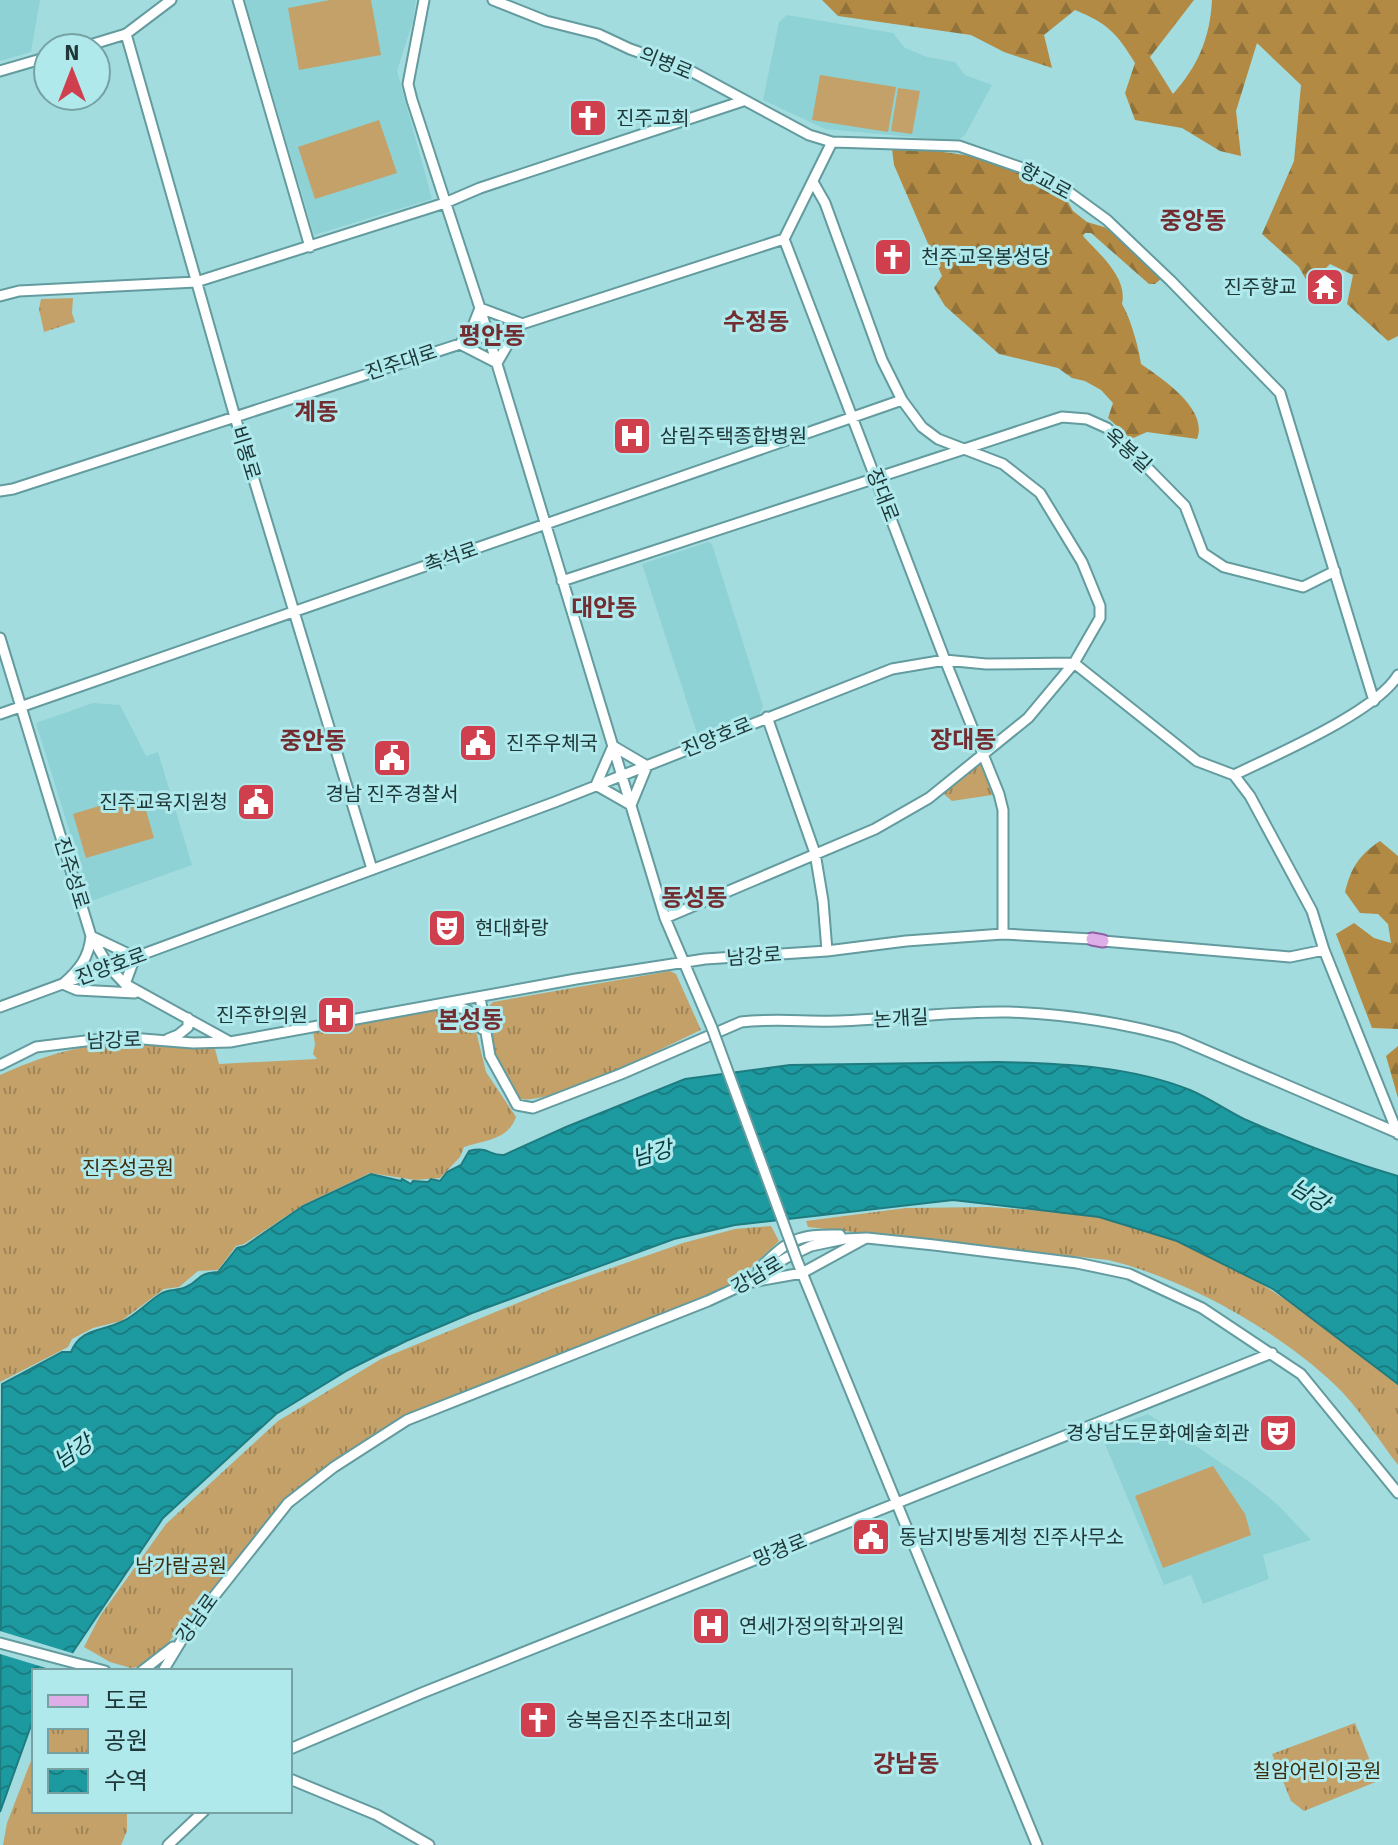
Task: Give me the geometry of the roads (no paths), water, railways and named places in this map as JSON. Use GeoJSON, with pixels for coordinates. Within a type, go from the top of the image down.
{"type":"FeatureCollection","features":[{"type":"Feature","properties":{"kind":"street"},"geometry":{"type":"LineString","coordinates":[[112,38],[126,34],[171,0]]}},
{"type":"Feature","properties":{"kind":"street"},"geometry":{"type":"LineString","coordinates":[[238,0],[310,247]]}},
{"type":"Feature","properties":{"kind":"street"},"geometry":{"type":"LineString","coordinates":[[424,0],[408,84],[497,363],[665,918],[712,1028],[802,1273],[1037,1845]]}},
{"type":"Feature","properties":{"kind":"street","name":"의병로"},"geometry":{"type":"LineString","coordinates":[[493,0],[546,21],[598,34],[687,69],[809,135],[832,142]]}},
{"type":"Feature","properties":{"kind":"street","name":"비봉로"},"geometry":{"type":"LineString","coordinates":[[126,34],[235,417],[372,869]]}},
{"type":"Feature","properties":{"kind":"street"},"geometry":{"type":"LineString","coordinates":[[0,71],[32,62]]}},
{"type":"Feature","properties":{"kind":"street"},"geometry":{"type":"LineString","coordinates":[[0,296],[19,291],[196,282],[445,203],[743,101]]}},
{"type":"Feature","properties":{"kind":"street"},"geometry":{"type":"LineString","coordinates":[[487,334],[784,239],[832,142]]}},
{"type":"Feature","properties":{"kind":"street","name":"향교로"},"geometry":{"type":"LineString","coordinates":[[832,142],[965,147],[1048,177],[1107,220],[1280,393],[1374,701]]}},
{"type":"Feature","properties":{"kind":"street"},"geometry":{"type":"LineString","coordinates":[[665,918],[711,901],[906,813],[1028,718],[1074,663],[1100,618],[1100,606],[1082,562],[1040,493],[1003,464],[938,439],[922,427],[902,400],[882,360],[825,203],[813,182]]}},
{"type":"Feature","properties":{"kind":"street","name":"장대로"},"geometry":{"type":"LineString","coordinates":[[784,239],[1003,810],[1003,934]]}},
{"type":"Feature","properties":{"kind":"street"},"geometry":{"type":"LineString","coordinates":[[480,308],[520,323]]}},
{"type":"Feature","properties":{"kind":"street"},"geometry":{"type":"LineString","coordinates":[[480,308],[473,326],[460,344],[497,363]]}},
{"type":"Feature","properties":{"kind":"street"},"geometry":{"type":"LineString","coordinates":[[497,363],[520,323]]}},
{"type":"Feature","properties":{"kind":"street","name":"진주대로"},"geometry":{"type":"LineString","coordinates":[[0,491],[487,334]]}},
{"type":"Feature","properties":{"kind":"street","name":"촉석로"},"geometry":{"type":"LineString","coordinates":[[0,714],[902,400]]}},
{"type":"Feature","properties":{"kind":"street","name":"옥봉길"},"geometry":{"type":"LineString","coordinates":[[562,581],[1062,417],[1087,419],[1107,428],[1177,496],[1185,506],[1203,553],[1224,567],[1303,587],[1335,571]]}},
{"type":"Feature","properties":{"kind":"street","name":"진주대로"},"geometry":{"type":"LineString","coordinates":[[0,498],[13,489]]}},
{"type":"Feature","properties":{"kind":"street","name":"진주성로"},"geometry":{"type":"LineString","coordinates":[[0,638],[91,936],[109,967],[125,984],[230,1042]]}},
{"type":"Feature","properties":{"kind":"street","name":"진양호로"},"geometry":{"type":"LineString","coordinates":[[0,1007],[623,776],[892,669],[945,660],[986,664],[1074,663]]}},
{"type":"Feature","properties":{"kind":"street"},"geometry":{"type":"LineString","coordinates":[[954,681],[971,662]]}},
{"type":"Feature","properties":{"kind":"street"},"geometry":{"type":"LineString","coordinates":[[1074,663],[1197,761],[1234,775],[1250,796],[1312,911],[1324,950],[1398,1133]]}},
{"type":"Feature","properties":{"kind":"street"},"geometry":{"type":"LineString","coordinates":[[1234,775],[1374,701],[1398,675]]}},
{"type":"Feature","properties":{"kind":"street"},"geometry":{"type":"LineString","coordinates":[[767,717],[815,853],[827,951]]}},
{"type":"Feature","properties":{"kind":"street"},"geometry":{"type":"LineString","coordinates":[[613,746],[647,766],[631,805]]}},
{"type":"Feature","properties":{"kind":"street"},"geometry":{"type":"LineString","coordinates":[[613,746],[596,785],[631,805]]}},
{"type":"Feature","properties":{"kind":"street","name":"남강로"},"geometry":{"type":"LineString","coordinates":[[0,1065],[36,1047],[118,1037],[193,1043],[230,1042],[576,979],[682,963],[906,941],[1003,934],[1290,957],[1324,950]]}},
{"type":"Feature","properties":{"kind":"street"},"geometry":{"type":"LineString","coordinates":[[125,984],[135,957],[91,936],[85,961],[63,984],[77,990],[142,994]]}},
{"type":"Feature","properties":{"kind":"street","name":"논개길"},"geometry":{"type":"LineString","coordinates":[[480,997],[488,1045],[498,1072],[517,1105],[533,1108],[741,1022],[835,1022],[1009,1012],[1096,1021],[1177,1038],[1398,1133]]}},
{"type":"Feature","properties":{"kind":"street"},"geometry":{"type":"LineString","coordinates":[[441,1004],[470,1011],[480,1022],[488,1045]]}},
{"type":"Feature","properties":{"kind":"street"},"geometry":{"type":"LineString","coordinates":[[164,1040],[188,1027],[188,1018]]}},
{"type":"Feature","properties":{"kind":"street"},"geometry":{"type":"LineString","coordinates":[[745,1283],[784,1244],[810,1234],[857,1235],[1077,1263],[1129,1274],[1202,1308],[1301,1374],[1398,1493]]}},
{"type":"Feature","properties":{"kind":"street"},"geometry":{"type":"LineString","coordinates":[[745,1283],[802,1273],[867,1238]]}},
{"type":"Feature","properties":{"kind":"street","name":"강남로"},"geometry":{"type":"LineString","coordinates":[[164,1669],[222,1584],[288,1503],[394,1427],[708,1301],[745,1283]]}},
{"type":"Feature","properties":{"kind":"street","name":"망경로"},"geometry":{"type":"LineString","coordinates":[[292,1748],[422,1693],[1272,1353]]}},
{"type":"Feature","properties":{"kind":"street"},"geometry":{"type":"LineString","coordinates":[[0,1643],[91,1669]]}},
{"type":"Feature","properties":{"kind":"street"},"geometry":{"type":"LineString","coordinates":[[145,1669],[179,1643]]}},
{"type":"Feature","properties":{"kind":"street"},"geometry":{"type":"LineString","coordinates":[[175,1669],[179,1643]]}},
{"type":"Feature","properties":{"kind":"street"},"geometry":{"type":"LineString","coordinates":[[292,1779],[377,1815],[429,1845]]}},
{"type":"Feature","properties":{"kind":"street"},"geometry":{"type":"LineString","coordinates":[[168,1845],[202,1813]]}},
{"type":"Feature","properties":{"kind":"water","name":"남강"},"geometry":{"type":"Polygon","coordinates":[[[998,1062],[1046,1063],[1120,1071],[1197,1093],[1244,1119],[1282,1135],[1398,1176],[1398,1384],[1273,1289],[1177,1241],[1099,1217],[953,1200],[735,1225],[674,1239],[472,1313],[406,1341],[348,1370],[276,1414],[163,1518],[61,1669],[32,1669],[32,1723],[0,1812],[2,1384],[62,1352],[71,1352],[86,1335],[126,1319],[162,1293],[183,1288],[202,1276],[218,1272],[237,1248],[245,1246],[303,1206],[371,1174],[402,1179],[411,1184],[413,1181],[428,1182],[431,1179],[440,1181],[447,1172],[461,1165],[469,1151],[504,1155],[685,1079],[790,1065],[998,1062]]]}},
{"type":"Feature","properties":{"kind":"place","name":"진주교회"},"geometry":{"type":"Point","coordinates":[588,118]}},
{"type":"Feature","properties":{"kind":"place","name":"천주교옥봉성당"},"geometry":{"type":"Point","coordinates":[893,257]}},
{"type":"Feature","properties":{"kind":"place","name":"진주향교"},"geometry":{"type":"Point","coordinates":[1325,287]}},
{"type":"Feature","properties":{"kind":"place","name":"삼림주택종합병원"},"geometry":{"type":"Point","coordinates":[632,436]}},
{"type":"Feature","properties":{"kind":"place","name":"진주우체국"},"geometry":{"type":"Point","coordinates":[478,743]}},
{"type":"Feature","properties":{"kind":"place","name":"경남 진주경찰서"},"geometry":{"type":"Point","coordinates":[392,758]}},
{"type":"Feature","properties":{"kind":"place","name":"진주교육지원청"},"geometry":{"type":"Point","coordinates":[256,802]}},
{"type":"Feature","properties":{"kind":"place","name":"현대화랑"},"geometry":{"type":"Point","coordinates":[447,928]}},
{"type":"Feature","properties":{"kind":"place","name":"진주한의원"},"geometry":{"type":"Point","coordinates":[336,1015]}},
{"type":"Feature","properties":{"kind":"place","name":"경상남도문화예술회관"},"geometry":{"type":"Point","coordinates":[1278,1433]}},
{"type":"Feature","properties":{"kind":"place","name":"동남지방통계청 진주사무소"},"geometry":{"type":"Point","coordinates":[871,1537]}},
{"type":"Feature","properties":{"kind":"place","name":"연세가정의학과의원"},"geometry":{"type":"Point","coordinates":[711,1626]}},
{"type":"Feature","properties":{"kind":"place","name":"숭복음진주초대교회"},"geometry":{"type":"Point","coordinates":[538,1720]}},
{"type":"Feature","properties":{"kind":"district","name":"중앙동"},"geometry":{"type":"Point","coordinates":[1193,221]}},
{"type":"Feature","properties":{"kind":"district","name":"수정동"},"geometry":{"type":"Point","coordinates":[756,322]}},
{"type":"Feature","properties":{"kind":"district","name":"평안동"},"geometry":{"type":"Point","coordinates":[492,336]}},
{"type":"Feature","properties":{"kind":"district","name":"계동"},"geometry":{"type":"Point","coordinates":[316,412]}},
{"type":"Feature","properties":{"kind":"district","name":"대안동"},"geometry":{"type":"Point","coordinates":[604,608]}},
{"type":"Feature","properties":{"kind":"district","name":"장대동"},"geometry":{"type":"Point","coordinates":[963,740]}},
{"type":"Feature","properties":{"kind":"district","name":"중안동"},"geometry":{"type":"Point","coordinates":[313,741]}},
{"type":"Feature","properties":{"kind":"district","name":"동성동"},"geometry":{"type":"Point","coordinates":[694,898]}},
{"type":"Feature","properties":{"kind":"district","name":"본성동"},"geometry":{"type":"Point","coordinates":[470,1020]}},
{"type":"Feature","properties":{"kind":"district","name":"강남동"},"geometry":{"type":"Point","coordinates":[906,1764]}},
{"type":"Feature","properties":{"kind":"park label","name":"진주성공원"},"geometry":{"type":"Point","coordinates":[128,1168]}},
{"type":"Feature","properties":{"kind":"park label","name":"남가람공원"},"geometry":{"type":"Point","coordinates":[181,1566]}},
{"type":"Feature","properties":{"kind":"park label","name":"칠암어린이공원"},"geometry":{"type":"Point","coordinates":[1317,1771]}}]}
